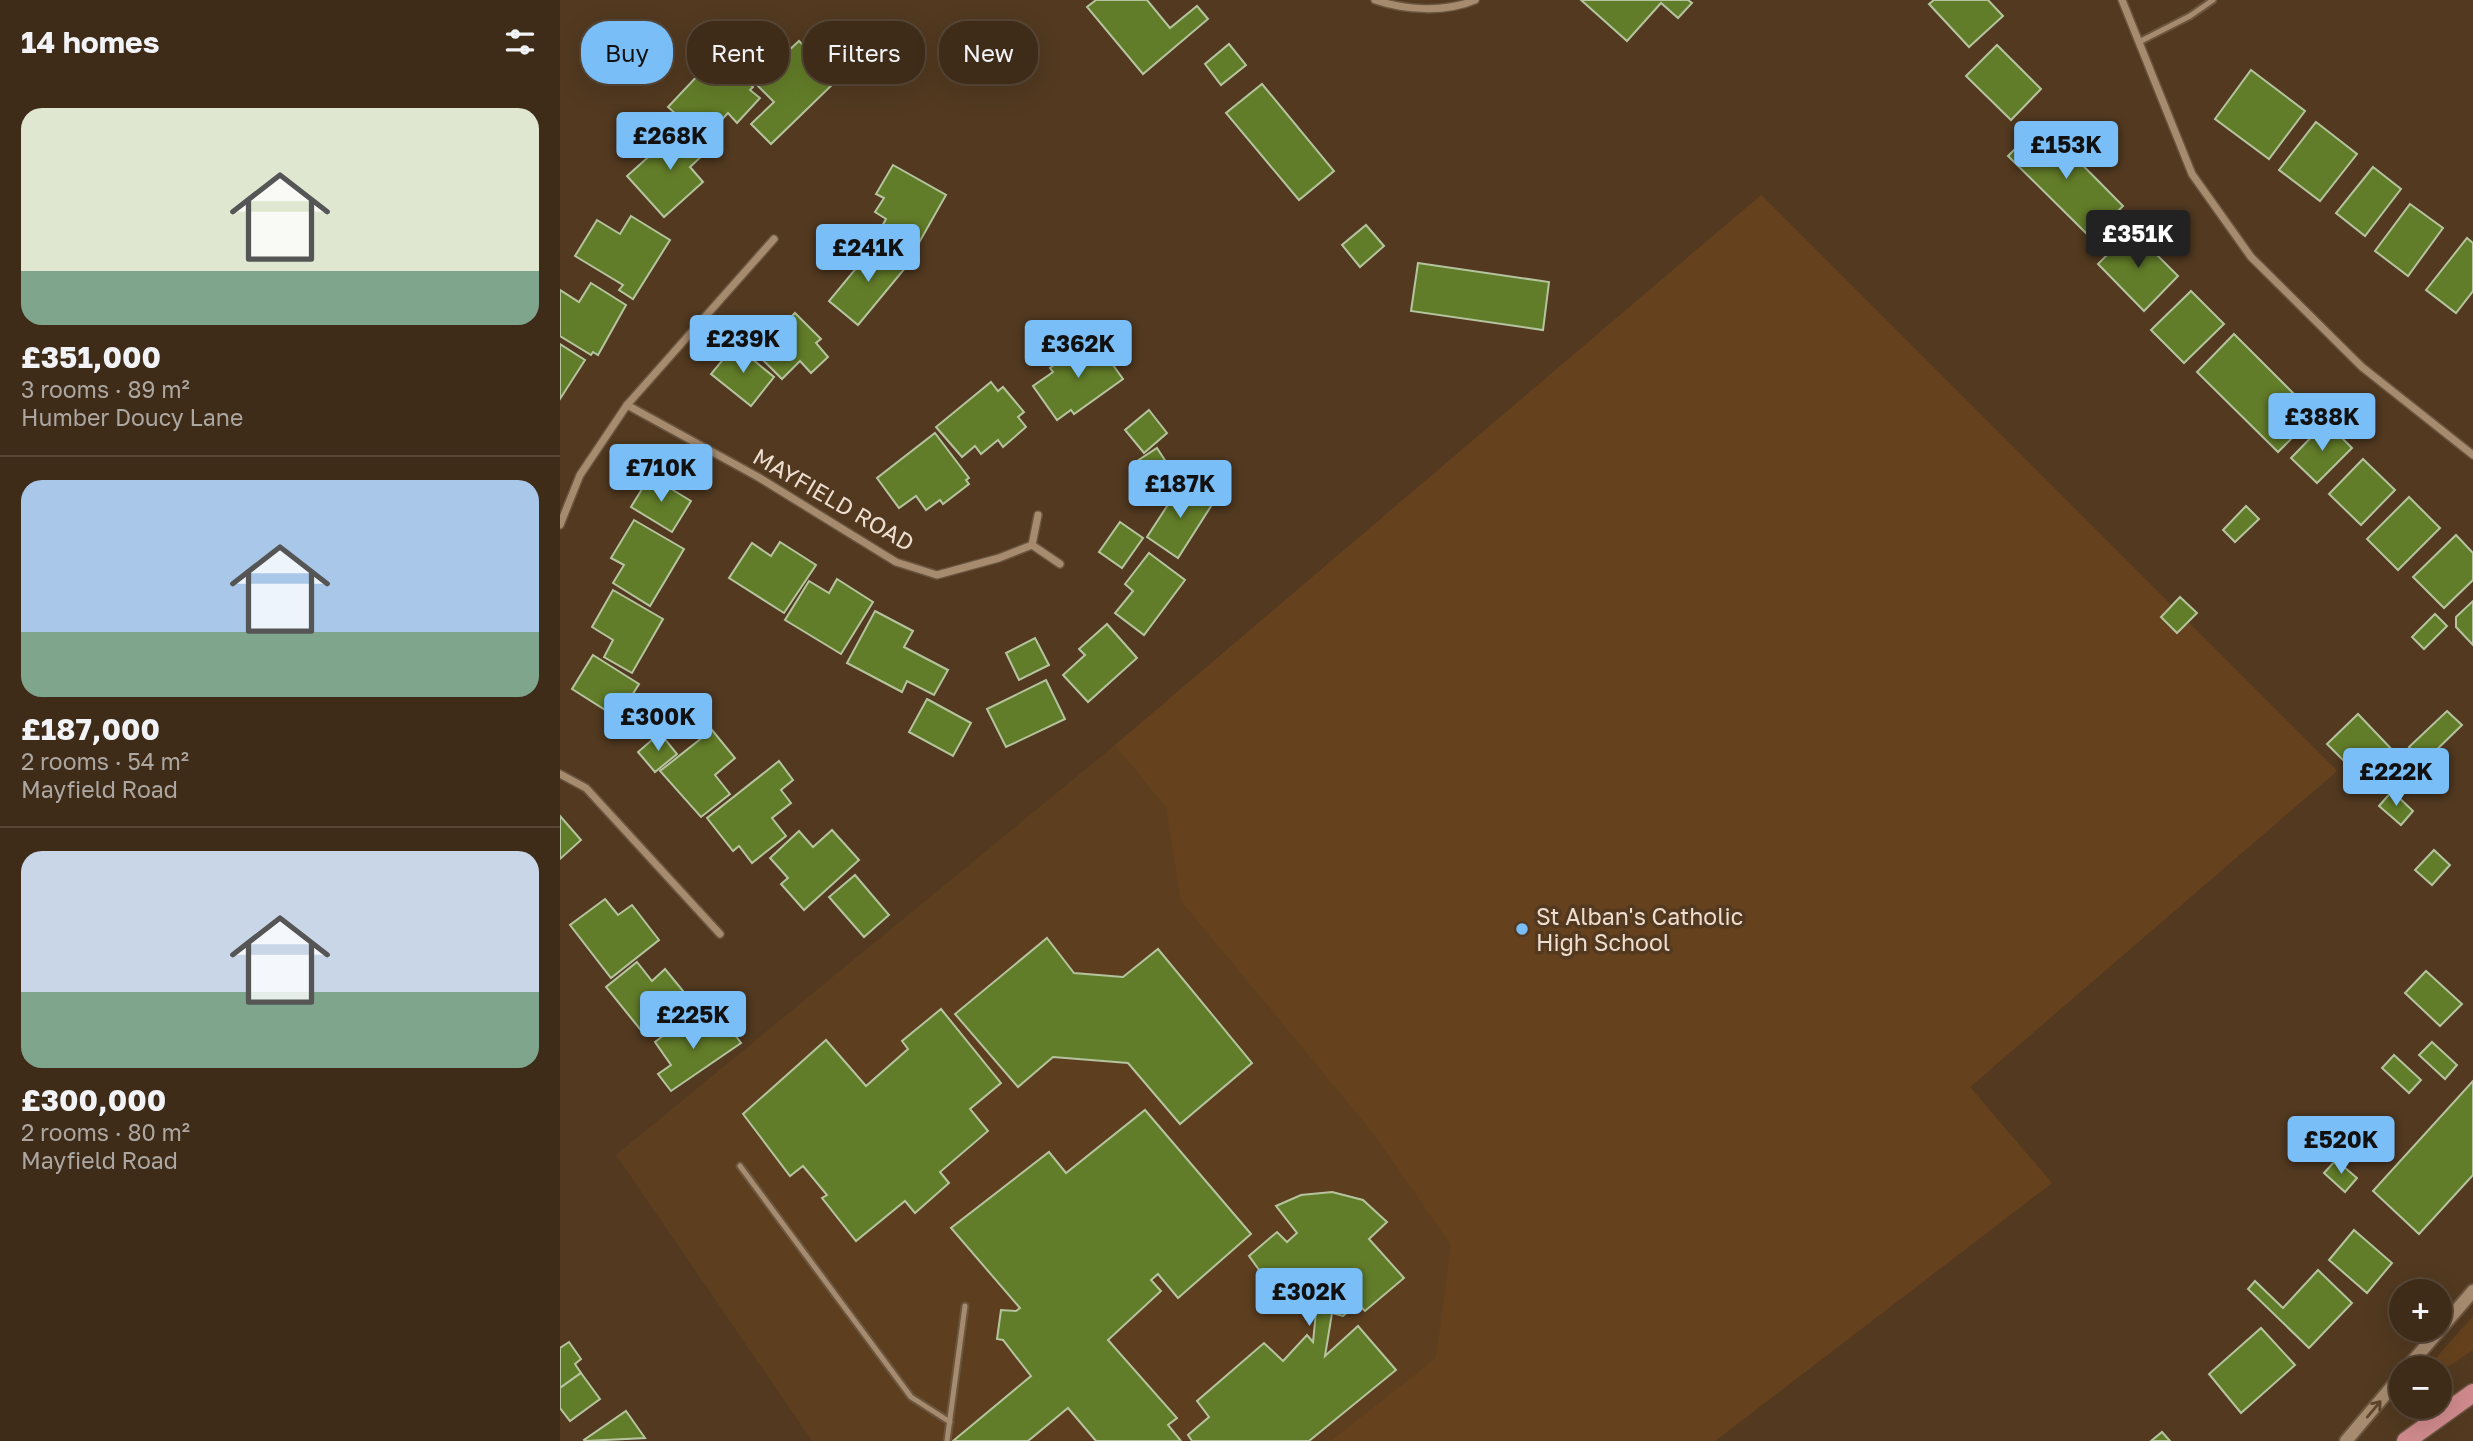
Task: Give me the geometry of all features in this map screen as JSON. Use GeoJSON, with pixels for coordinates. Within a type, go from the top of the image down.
{"type":"FeatureCollection","features":[{"type":"Feature","properties":{"kind":"main road"},"geometry":{"type":"LineString","coordinates":[[2406,1441],[2473,1393]]}},
{"type":"Feature","properties":{"kind":"street"},"geometry":{"type":"LineString","coordinates":[[1375,0],[1400,9],[1450,6],[1475,0]]}},
{"type":"Feature","properties":{"kind":"street"},"geometry":{"type":"LineString","coordinates":[[2122,0],[2192,174],[2251,257],[2362,367],[2473,455]]}},
{"type":"Feature","properties":{"kind":"street"},"geometry":{"type":"LineString","coordinates":[[560,526],[580,475],[627,405],[774,239]]}},
{"type":"Feature","properties":{"kind":"street","name":"MAYFIELD ROAD"},"geometry":{"type":"LineString","coordinates":[[627,405],[758,477],[896,562],[937,575],[999,558],[1032,545]]}},
{"type":"Feature","properties":{"kind":"street"},"geometry":{"type":"LineString","coordinates":[[1038,515],[1032,545],[1060,564]]}},
{"type":"Feature","properties":{"kind":"street"},"geometry":{"type":"LineString","coordinates":[[560,774],[586,788],[720,934]]}},
{"type":"Feature","properties":{"kind":"street"},"geometry":{"type":"LineString","coordinates":[[2417,1356],[2473,1290]]}},
{"type":"Feature","properties":{"kind":"street"},"geometry":{"type":"LineString","coordinates":[[2346,1441],[2389,1390]]}},
{"type":"Feature","properties":{"kind":"lane"},"geometry":{"type":"LineString","coordinates":[[2139,43],[2190,16],[2213,0]]}},
{"type":"Feature","properties":{"kind":"lane"},"geometry":{"type":"LineString","coordinates":[[740,1166],[911,1397],[950,1422]]}},
{"type":"Feature","properties":{"kind":"lane"},"geometry":{"type":"LineString","coordinates":[[947,1441],[965,1306]]}},
{"type":"Feature","properties":{"kind":"shaded area","name":"St Alban's Catholic High School"},"geometry":{"type":"Polygon","coordinates":[[[1761,195],[2337,771],[1970,1087],[2052,1183],[1715,1441],[812,1441],[616,1155],[1115,745],[1761,195]]]}},
{"type":"Feature","properties":{"kind":"shaded area","name":"St Alban's Catholic High School"},"geometry":{"type":"Polygon","coordinates":[[[1761,195],[2337,771],[1970,1087],[2052,1183],[1715,1441],[1331,1441],[1436,1358],[1451,1245],[1374,1134],[1181,901],[1166,807],[1115,745],[1761,195]]]}},
{"type":"Feature","properties":{"kind":"shaded area"},"geometry":{"type":"Polygon","coordinates":[[[2473,1316],[2473,1350],[2452,1364],[2452,1356],[2438,1356],[2473,1316]]]}},
{"type":"Feature","properties":{"kind":"building"},"geometry":{"type":"Polygon","coordinates":[[[1096,0],[1147,0],[1170,28],[1197,6],[1208,19],[1143,74],[1087,7],[1096,0]]]}},
{"type":"Feature","properties":{"kind":"building"},"geometry":{"type":"Polygon","coordinates":[[[1581,0],[1688,0],[1692,3],[1678,18],[1661,3],[1627,41],[1581,0]]]}},
{"type":"Feature","properties":{"kind":"building"},"geometry":{"type":"Polygon","coordinates":[[[1934,0],[1988,0],[2003,16],[1969,47],[1929,4],[1934,0]]]}},
{"type":"Feature","properties":{"kind":"building"},"geometry":{"type":"Polygon","coordinates":[[[799,41],[803,45],[803,84],[833,84],[771,144],[751,124],[774,102],[756,84],[789,84],[789,50],[799,41]]]}},
{"type":"Feature","properties":{"kind":"building"},"geometry":{"type":"Polygon","coordinates":[[[1229,44],[1246,65],[1221,85],[1205,64],[1229,44]]]}},
{"type":"Feature","properties":{"kind":"building"},"geometry":{"type":"Polygon","coordinates":[[[1997,45],[2041,89],[2011,120],[1966,76],[1997,45]]]}},
{"type":"Feature","properties":{"kind":"building"},"geometry":{"type":"Polygon","coordinates":[[[2251,70],[2305,111],[2269,159],[2215,119],[2251,70]]]}},
{"type":"Feature","properties":{"kind":"building"},"geometry":{"type":"Polygon","coordinates":[[[690,84],[750,84],[753,87],[750,90],[760,98],[737,123],[728,113],[715,127],[708,120],[696,132],[668,107],[690,84]]]}},
{"type":"Feature","properties":{"kind":"building"},"geometry":{"type":"Polygon","coordinates":[[[1262,84],[1334,171],[1299,200],[1226,113],[1262,84]]]}},
{"type":"Feature","properties":{"kind":"building"},"geometry":{"type":"Polygon","coordinates":[[[2316,122],[2357,154],[2320,201],[2279,170],[2316,122]]]}},
{"type":"Feature","properties":{"kind":"building"},"geometry":{"type":"Polygon","coordinates":[[[2041,123],[2123,206],[2091,238],[2008,156],[2041,123]]]}},
{"type":"Feature","properties":{"kind":"building"},"geometry":{"type":"Polygon","coordinates":[[[683,126],[706,152],[690,167],[703,182],[664,217],[627,176],[683,126]]]}},
{"type":"Feature","properties":{"kind":"building"},"geometry":{"type":"Polygon","coordinates":[[[893,165],[946,195],[912,255],[877,235],[886,219],[875,212],[884,198],[876,194],[893,165]]]}},
{"type":"Feature","properties":{"kind":"building"},"geometry":{"type":"Polygon","coordinates":[[[2373,167],[2401,189],[2365,236],[2336,213],[2373,167]]]}},
{"type":"Feature","properties":{"kind":"building"},"geometry":{"type":"Polygon","coordinates":[[[2410,204],[2443,228],[2408,276],[2375,251],[2410,204]]]}},
{"type":"Feature","properties":{"kind":"building"},"geometry":{"type":"Polygon","coordinates":[[[631,216],[670,240],[633,299],[619,290],[623,285],[575,256],[597,220],[620,234],[631,216]]]}},
{"type":"Feature","properties":{"kind":"building"},"geometry":{"type":"Polygon","coordinates":[[[1366,225],[1384,246],[1360,267],[1342,245],[1366,225]]]}},
{"type":"Feature","properties":{"kind":"building"},"geometry":{"type":"Polygon","coordinates":[[[2132,230],[2178,276],[2144,311],[2098,264],[2132,230]]]}},
{"type":"Feature","properties":{"kind":"building"},"geometry":{"type":"Polygon","coordinates":[[[2467,238],[2473,243],[2473,291],[2456,313],[2426,290],[2467,238]]]}},
{"type":"Feature","properties":{"kind":"building"},"geometry":{"type":"Polygon","coordinates":[[[877,243],[906,267],[858,325],[829,301],[877,243]]]}},
{"type":"Feature","properties":{"kind":"building"},"geometry":{"type":"Polygon","coordinates":[[[1418,263],[1549,282],[1543,330],[1411,311],[1418,263]]]}},
{"type":"Feature","properties":{"kind":"building"},"geometry":{"type":"Polygon","coordinates":[[[591,283],[626,305],[598,355],[593,352],[591,355],[560,336],[560,290],[579,302],[591,283]]]}},
{"type":"Feature","properties":{"kind":"building"},"geometry":{"type":"Polygon","coordinates":[[[2191,291],[2224,324],[2184,363],[2151,330],[2191,291]]]}},
{"type":"Feature","properties":{"kind":"building"},"geometry":{"type":"Polygon","coordinates":[[[795,313],[821,339],[816,343],[828,357],[811,373],[800,361],[782,379],[755,352],[795,313]]]}},
{"type":"Feature","properties":{"kind":"building"},"geometry":{"type":"Polygon","coordinates":[[[2234,334],[2315,415],[2278,452],[2197,372],[2234,334]]]}},
{"type":"Feature","properties":{"kind":"building"},"geometry":{"type":"Polygon","coordinates":[[[1093,337],[1123,379],[1074,414],[1071,410],[1057,420],[1033,386],[1053,372],[1050,368],[1093,337]]]}},
{"type":"Feature","properties":{"kind":"building"},"geometry":{"type":"Polygon","coordinates":[[[560,344],[585,360],[560,399],[560,344]]]}},
{"type":"Feature","properties":{"kind":"building"},"geometry":{"type":"Polygon","coordinates":[[[735,345],[774,377],[751,406],[711,374],[735,345]]]}},
{"type":"Feature","properties":{"kind":"building"},"geometry":{"type":"Polygon","coordinates":[[[991,382],[998,391],[1003,387],[1024,412],[1018,417],[1026,427],[1003,447],[998,440],[981,454],[975,446],[962,457],[936,427],[991,382]]]}},
{"type":"Feature","properties":{"kind":"building"},"geometry":{"type":"Polygon","coordinates":[[[1149,410],[1167,433],[1144,453],[1125,430],[1149,410]]]}},
{"type":"Feature","properties":{"kind":"building"},"geometry":{"type":"Polygon","coordinates":[[[2326,422],[2352,448],[2317,483],[2291,458],[2326,422]]]}},
{"type":"Feature","properties":{"kind":"building"},"geometry":{"type":"Polygon","coordinates":[[[935,433],[969,478],[966,480],[969,484],[943,504],[940,500],[926,510],[916,496],[899,508],[877,478],[935,433]]]}},
{"type":"Feature","properties":{"kind":"building"},"geometry":{"type":"Polygon","coordinates":[[[1157,448],[1170,468],[1144,484],[1131,465],[1157,448]]]}},
{"type":"Feature","properties":{"kind":"building"},"geometry":{"type":"Polygon","coordinates":[[[2363,459],[2395,490],[2361,525],[2329,494],[2363,459]]]}},
{"type":"Feature","properties":{"kind":"building"},"geometry":{"type":"Polygon","coordinates":[[[650,476],[691,501],[672,532],[631,507],[650,476]]]}},
{"type":"Feature","properties":{"kind":"building"},"geometry":{"type":"Polygon","coordinates":[[[1182,483],[1213,503],[1178,558],[1147,537],[1182,483]]]}},
{"type":"Feature","properties":{"kind":"building"},"geometry":{"type":"Polygon","coordinates":[[[2409,497],[2440,528],[2398,570],[2367,539],[2409,497]]]}},
{"type":"Feature","properties":{"kind":"building"},"geometry":{"type":"Polygon","coordinates":[[[2246,506],[2259,519],[2235,542],[2223,530],[2246,506]]]}},
{"type":"Feature","properties":{"kind":"building"},"geometry":{"type":"Polygon","coordinates":[[[634,520],[684,549],[650,606],[613,583],[624,565],[611,558],[634,520]]]}},
{"type":"Feature","properties":{"kind":"building"},"geometry":{"type":"Polygon","coordinates":[[[1120,522],[1143,538],[1122,568],[1099,552],[1120,522]]]}},
{"type":"Feature","properties":{"kind":"building"},"geometry":{"type":"Polygon","coordinates":[[[2456,535],[2473,553],[2473,580],[2444,608],[2413,577],[2456,535]]]}},
{"type":"Feature","properties":{"kind":"building"},"geometry":{"type":"Polygon","coordinates":[[[780,542],[816,565],[784,613],[729,578],[752,543],[771,556],[780,542]]]}},
{"type":"Feature","properties":{"kind":"building"},"geometry":{"type":"Polygon","coordinates":[[[1149,553],[1185,580],[1144,635],[1115,613],[1133,591],[1125,584],[1149,553]]]}},
{"type":"Feature","properties":{"kind":"building"},"geometry":{"type":"Polygon","coordinates":[[[837,579],[873,602],[841,654],[785,620],[809,581],[829,593],[837,579]]]}},
{"type":"Feature","properties":{"kind":"building"},"geometry":{"type":"Polygon","coordinates":[[[613,590],[663,619],[632,673],[604,657],[613,640],[592,627],[613,590]]]}},
{"type":"Feature","properties":{"kind":"building"},"geometry":{"type":"Polygon","coordinates":[[[2180,597],[2197,613],[2177,633],[2161,617],[2180,597]]]}},
{"type":"Feature","properties":{"kind":"building"},"geometry":{"type":"Polygon","coordinates":[[[2473,601],[2473,645],[2456,627],[2456,617],[2473,601]]]}},
{"type":"Feature","properties":{"kind":"building"},"geometry":{"type":"Polygon","coordinates":[[[875,611],[913,631],[904,647],[948,670],[934,695],[907,681],[902,692],[847,663],[875,611]]]}},
{"type":"Feature","properties":{"kind":"building"},"geometry":{"type":"Polygon","coordinates":[[[2435,614],[2447,626],[2424,649],[2412,637],[2435,614]]]}},
{"type":"Feature","properties":{"kind":"building"},"geometry":{"type":"Polygon","coordinates":[[[1107,624],[1137,658],[1088,702],[1063,675],[1085,655],[1079,649],[1107,624]]]}},
{"type":"Feature","properties":{"kind":"building"},"geometry":{"type":"Polygon","coordinates":[[[1035,638],[1049,665],[1019,680],[1006,653],[1035,638]]]}},
{"type":"Feature","properties":{"kind":"building"},"geometry":{"type":"Polygon","coordinates":[[[593,655],[639,684],[618,718],[572,689],[593,655]]]}},
{"type":"Feature","properties":{"kind":"building"},"geometry":{"type":"Polygon","coordinates":[[[1046,680],[1065,719],[1006,747],[987,709],[1046,680]]]}},
{"type":"Feature","properties":{"kind":"building"},"geometry":{"type":"Polygon","coordinates":[[[927,699],[971,723],[953,756],[909,732],[927,699]]]}},
{"type":"Feature","properties":{"kind":"building"},"geometry":{"type":"Polygon","coordinates":[[[2447,711],[2462,725],[2424,762],[2409,747],[2447,711]]]}},
{"type":"Feature","properties":{"kind":"building"},"geometry":{"type":"Polygon","coordinates":[[[2358,714],[2399,757],[2369,786],[2327,744],[2358,714]]]}},
{"type":"Feature","properties":{"kind":"building"},"geometry":{"type":"Polygon","coordinates":[[[712,730],[735,758],[715,775],[730,794],[701,817],[660,771],[712,730]]]}},
{"type":"Feature","properties":{"kind":"building"},"geometry":{"type":"Polygon","coordinates":[[[660,733],[677,754],[655,772],[638,752],[660,733]]]}},
{"type":"Feature","properties":{"kind":"building"},"geometry":{"type":"Polygon","coordinates":[[[779,761],[793,780],[781,790],[791,803],[772,818],[786,836],[752,863],[739,846],[733,851],[707,818],[779,761]]]}},
{"type":"Feature","properties":{"kind":"building"},"geometry":{"type":"Polygon","coordinates":[[[2392,791],[2413,811],[2401,825],[2379,806],[2392,791]]]}},
{"type":"Feature","properties":{"kind":"building"},"geometry":{"type":"Polygon","coordinates":[[[560,816],[581,840],[560,859],[560,816]]]}},
{"type":"Feature","properties":{"kind":"building"},"geometry":{"type":"Polygon","coordinates":[[[832,830],[859,860],[804,910],[781,884],[788,878],[770,858],[799,831],[813,847],[832,830]]]}},
{"type":"Feature","properties":{"kind":"building"},"geometry":{"type":"Polygon","coordinates":[[[2434,850],[2450,865],[2432,885],[2415,870],[2434,850]]]}},
{"type":"Feature","properties":{"kind":"building"},"geometry":{"type":"Polygon","coordinates":[[[855,875],[889,915],[864,937],[829,897],[855,875]]]}},
{"type":"Feature","properties":{"kind":"building"},"geometry":{"type":"Polygon","coordinates":[[[605,899],[618,915],[632,905],[659,940],[611,978],[570,925],[605,899]]]}},
{"type":"Feature","properties":{"kind":"building"},"geometry":{"type":"Polygon","coordinates":[[[1047,938],[1074,973],[1123,977],[1158,949],[1252,1063],[1180,1124],[1128,1063],[1053,1057],[1018,1087],[955,1014],[1047,938]]]}},
{"type":"Feature","properties":{"kind":"building"},"geometry":{"type":"Polygon","coordinates":[[[637,962],[652,981],[665,969],[693,1003],[672,1020],[668,1015],[644,1034],[606,987],[637,962]]]}},
{"type":"Feature","properties":{"kind":"building"},"geometry":{"type":"Polygon","coordinates":[[[2426,971],[2462,1004],[2440,1026],[2405,993],[2426,971]]]}},
{"type":"Feature","properties":{"kind":"building"},"geometry":{"type":"Polygon","coordinates":[[[941,1009],[1001,1083],[970,1109],[988,1131],[940,1172],[949,1183],[915,1213],[905,1201],[856,1241],[822,1198],[827,1195],[803,1166],[790,1176],[743,1114],[826,1040],[866,1086],[908,1049],[902,1041],[941,1009]]]}},
{"type":"Feature","properties":{"kind":"building"},"geometry":{"type":"Polygon","coordinates":[[[723,1019],[741,1043],[671,1091],[658,1074],[671,1065],[655,1042],[684,1020],[697,1038],[723,1019]]]}},
{"type":"Feature","properties":{"kind":"building"},"geometry":{"type":"Polygon","coordinates":[[[2432,1042],[2457,1065],[2445,1079],[2419,1055],[2432,1042]]]}},
{"type":"Feature","properties":{"kind":"building"},"geometry":{"type":"Polygon","coordinates":[[[2394,1055],[2421,1080],[2409,1093],[2382,1068],[2394,1055]]]}},
{"type":"Feature","properties":{"kind":"building"},"geometry":{"type":"Polygon","coordinates":[[[2473,1081],[2473,1175],[2419,1234],[2373,1191],[2473,1081]]]}},
{"type":"Feature","properties":{"kind":"building"},"geometry":{"type":"Polygon","coordinates":[[[1145,1110],[1251,1234],[1178,1298],[1158,1274],[1151,1280],[1161,1291],[1108,1340],[1177,1418],[1168,1425],[1181,1441],[1096,1441],[1068,1408],[1028,1441],[953,1441],[1031,1376],[1003,1340],[997,1339],[1001,1310],[1016,1311],[1020,1308],[951,1228],[1049,1152],[1066,1173],[1145,1110]]]}},
{"type":"Feature","properties":{"kind":"building"},"geometry":{"type":"Polygon","coordinates":[[[2336,1160],[2357,1178],[2345,1192],[2324,1173],[2336,1160]]]}},
{"type":"Feature","properties":{"kind":"building"},"geometry":{"type":"Polygon","coordinates":[[[1332,1192],[1363,1200],[1387,1222],[1369,1239],[1404,1278],[1365,1311],[1358,1304],[1343,1316],[1332,1313],[1325,1356],[1358,1326],[1396,1370],[1309,1441],[1192,1441],[1188,1435],[1209,1417],[1197,1401],[1264,1343],[1283,1361],[1307,1335],[1313,1342],[1316,1312],[1302,1310],[1292,1298],[1283,1303],[1249,1256],[1277,1232],[1287,1242],[1297,1233],[1276,1206],[1301,1195],[1332,1192]]]}},
{"type":"Feature","properties":{"kind":"building"},"geometry":{"type":"Polygon","coordinates":[[[2354,1230],[2392,1263],[2367,1293],[2329,1260],[2354,1230]]]}},
{"type":"Feature","properties":{"kind":"building"},"geometry":{"type":"Polygon","coordinates":[[[2318,1270],[2352,1303],[2309,1348],[2248,1289],[2255,1281],[2283,1308],[2318,1270]]]}},
{"type":"Feature","properties":{"kind":"building"},"geometry":{"type":"Polygon","coordinates":[[[2261,1328],[2295,1365],[2241,1413],[2209,1374],[2261,1328]]]}},
{"type":"Feature","properties":{"kind":"building"},"geometry":{"type":"Polygon","coordinates":[[[569,1342],[581,1359],[575,1364],[581,1373],[560,1388],[560,1348],[569,1342]]]}},
{"type":"Feature","properties":{"kind":"building"},"geometry":{"type":"Polygon","coordinates":[[[581,1373],[600,1399],[570,1421],[560,1408],[560,1388],[581,1373]]]}},
{"type":"Feature","properties":{"kind":"building"},"geometry":{"type":"Polygon","coordinates":[[[626,1411],[645,1438],[584,1440],[626,1411]]]}},
{"type":"Feature","properties":{"kind":"building"},"geometry":{"type":"Polygon","coordinates":[[[2162,1432],[2170,1441],[2151,1441],[2162,1432]]]}},
{"type":"Feature","properties":{"kind":"place","name":"St Alban's Catholic High School"},"geometry":{"type":"Point","coordinates":[1522,929]}}]}
